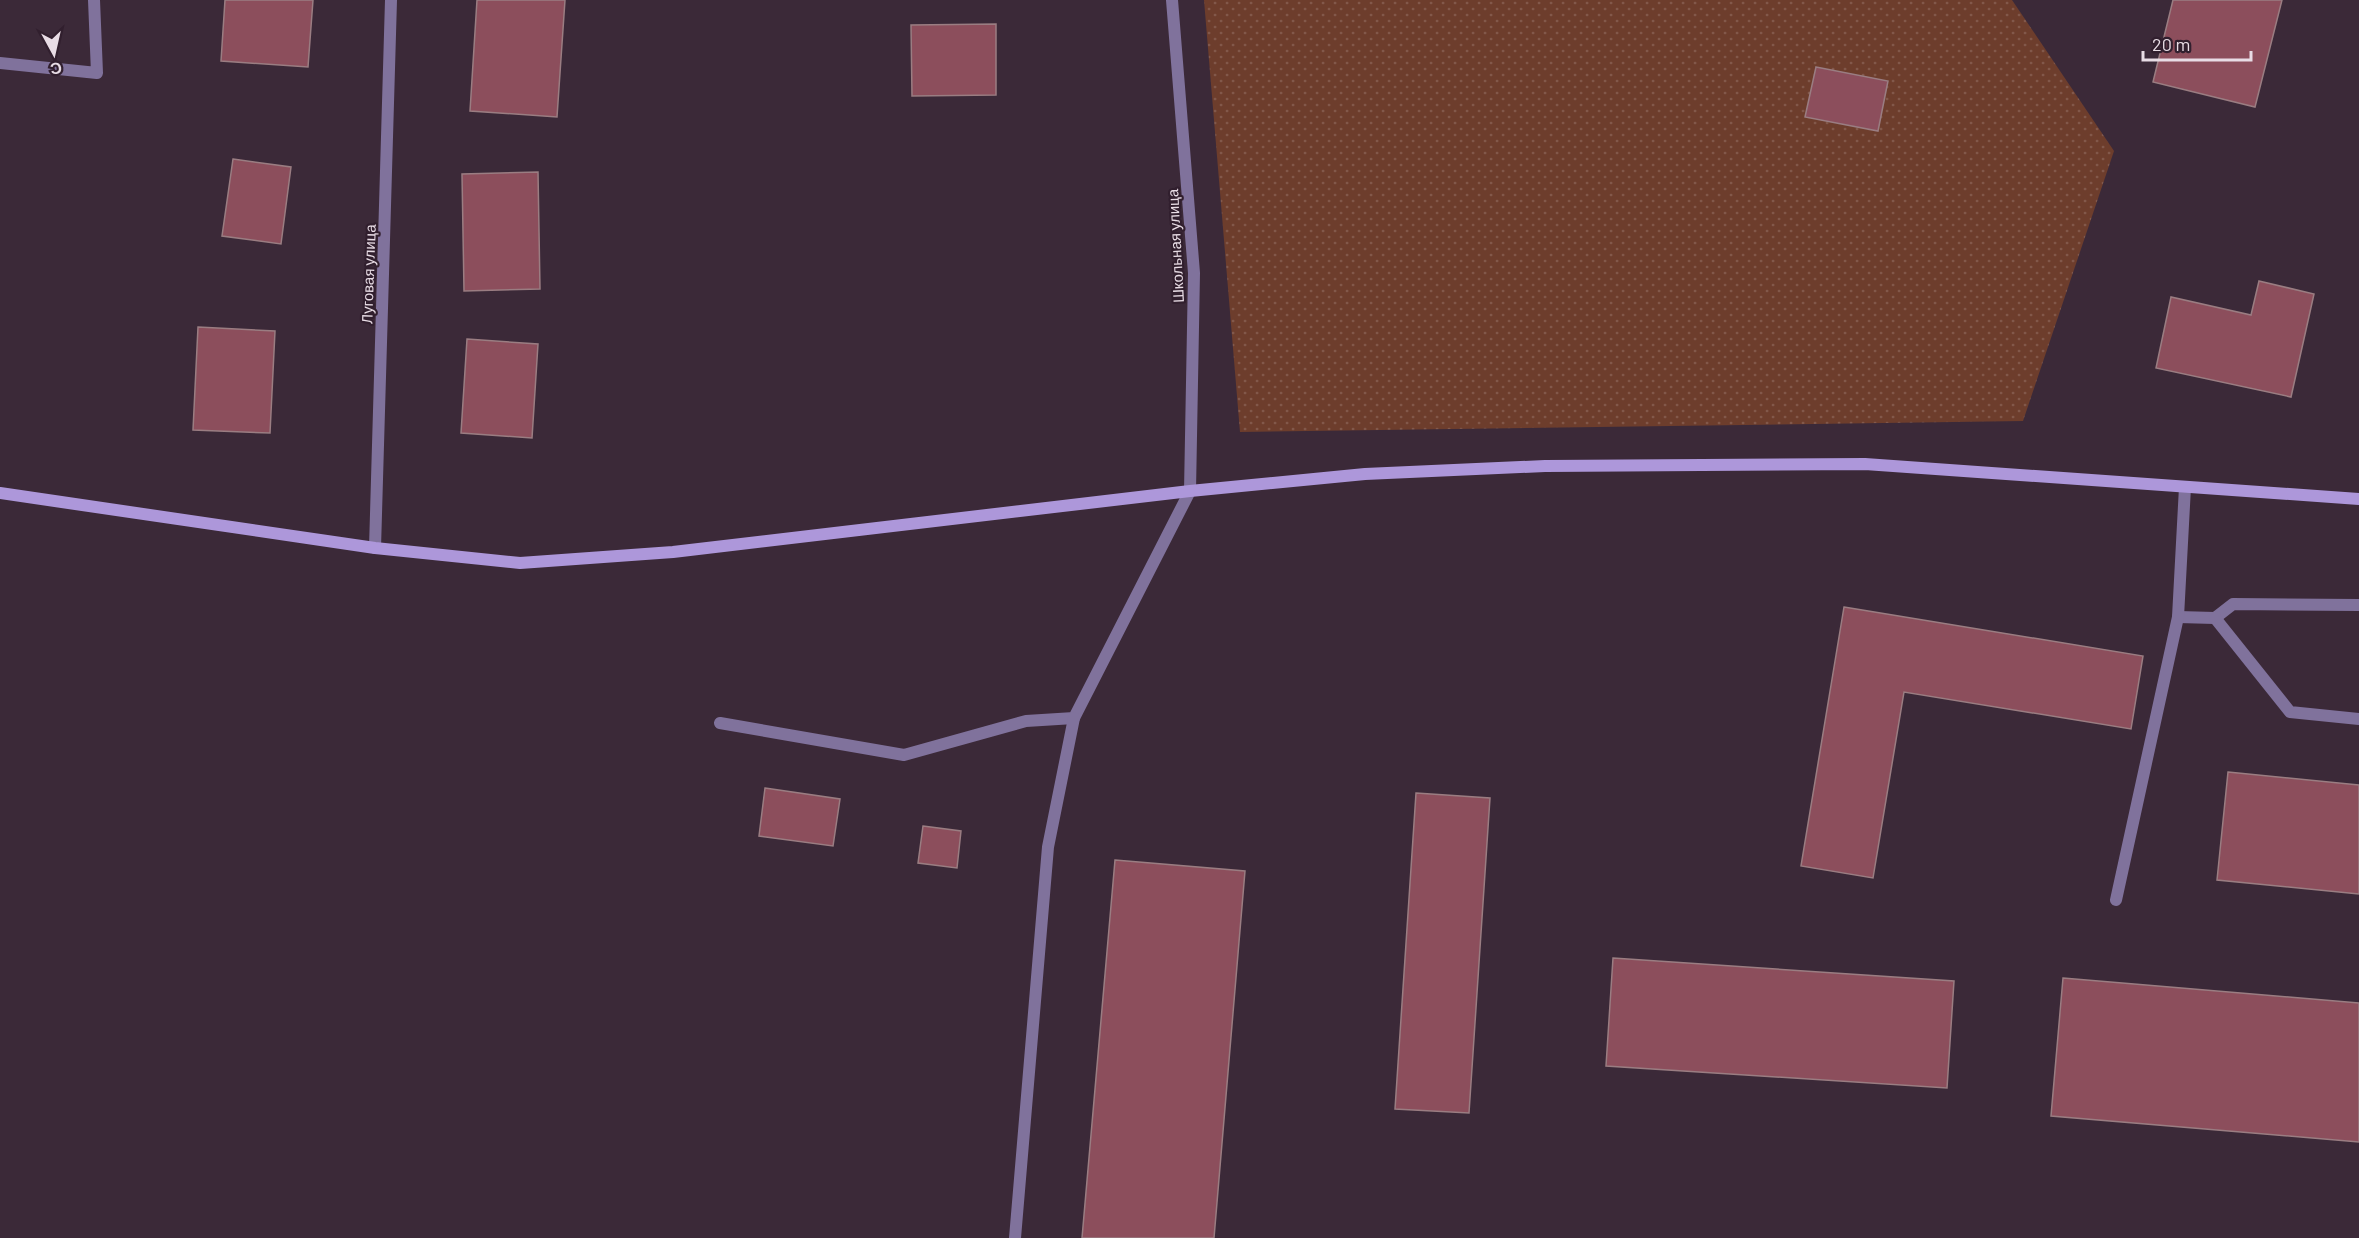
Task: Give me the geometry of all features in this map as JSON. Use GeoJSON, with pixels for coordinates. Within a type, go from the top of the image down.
{"type":"FeatureCollection","features":[{"type":"Feature","properties":{"kind":"main road"},"geometry":{"type":"LineString","coordinates":[[0,493],[375,548],[520,563],[673,552],[1190,491],[1365,474],[1545,466],[1853,464],[2359,499]]}},
{"type":"Feature","properties":{"kind":"street"},"geometry":{"type":"LineString","coordinates":[[0,63],[96,73],[94,0]]}},
{"type":"Feature","properties":{"kind":"street","name":"Луговая улица"},"geometry":{"type":"LineString","coordinates":[[375,548],[391,0]]}},
{"type":"Feature","properties":{"kind":"street","name":"Школьная улица"},"geometry":{"type":"LineString","coordinates":[[1172,0],[1194,273],[1190,491]]}},
{"type":"Feature","properties":{"kind":"street"},"geometry":{"type":"LineString","coordinates":[[2116,900],[2178,617],[2185,487]]}},
{"type":"Feature","properties":{"kind":"street"},"geometry":{"type":"LineString","coordinates":[[1015,1238],[1048,847],[1074,718],[1190,491]]}},
{"type":"Feature","properties":{"kind":"street"},"geometry":{"type":"LineString","coordinates":[[2178,617],[2215,618],[2233,604],[2359,605]]}},
{"type":"Feature","properties":{"kind":"street"},"geometry":{"type":"LineString","coordinates":[[2215,618],[2290,712],[2359,719]]}},
{"type":"Feature","properties":{"kind":"street"},"geometry":{"type":"LineString","coordinates":[[720,723],[904,755],[1026,721],[1074,718]]}},
{"type":"Feature","properties":{"kind":"shaded area"},"geometry":{"type":"Polygon","coordinates":[[[1204,0],[2012,0],[2114,151],[2023,421],[1240,432],[1204,0]]]}},
{"type":"Feature","properties":{"kind":"building"},"geometry":{"type":"Polygon","coordinates":[[[225,0],[313,0],[308,67],[221,61],[225,0]]]}},
{"type":"Feature","properties":{"kind":"building"},"geometry":{"type":"Polygon","coordinates":[[[477,0],[565,0],[557,117],[470,111],[477,0]]]}},
{"type":"Feature","properties":{"kind":"building"},"geometry":{"type":"Polygon","coordinates":[[[2173,0],[2282,0],[2255,107],[2153,82],[2173,0]]]}},
{"type":"Feature","properties":{"kind":"building"},"geometry":{"type":"Polygon","coordinates":[[[996,24],[996,95],[912,96],[911,25],[996,24]]]}},
{"type":"Feature","properties":{"kind":"building"},"geometry":{"type":"Polygon","coordinates":[[[1816,67],[1888,81],[1878,131],[1805,117],[1816,67]]]}},
{"type":"Feature","properties":{"kind":"building"},"geometry":{"type":"Polygon","coordinates":[[[233,159],[291,167],[281,244],[222,236],[233,159]]]}},
{"type":"Feature","properties":{"kind":"building"},"geometry":{"type":"Polygon","coordinates":[[[538,172],[540,289],[464,291],[462,174],[538,172]]]}},
{"type":"Feature","properties":{"kind":"building"},"geometry":{"type":"Polygon","coordinates":[[[2259,281],[2314,294],[2291,397],[2156,368],[2171,297],[2251,315],[2259,281]]]}},
{"type":"Feature","properties":{"kind":"building"},"geometry":{"type":"Polygon","coordinates":[[[198,327],[275,331],[270,433],[193,430],[198,327]]]}},
{"type":"Feature","properties":{"kind":"building"},"geometry":{"type":"Polygon","coordinates":[[[467,339],[538,344],[532,438],[461,433],[467,339]]]}},
{"type":"Feature","properties":{"kind":"building"},"geometry":{"type":"Polygon","coordinates":[[[1844,607],[2143,656],[2131,729],[1904,692],[1873,878],[1801,866],[1844,607]]]}},
{"type":"Feature","properties":{"kind":"building"},"geometry":{"type":"Polygon","coordinates":[[[2228,772],[2359,785],[2359,894],[2217,880],[2228,772]]]}},
{"type":"Feature","properties":{"kind":"building"},"geometry":{"type":"Polygon","coordinates":[[[765,788],[840,799],[833,846],[759,836],[765,788]]]}},
{"type":"Feature","properties":{"kind":"building"},"geometry":{"type":"Polygon","coordinates":[[[1416,793],[1490,798],[1469,1113],[1395,1109],[1416,793]]]}},
{"type":"Feature","properties":{"kind":"building"},"geometry":{"type":"Polygon","coordinates":[[[923,826],[961,831],[957,868],[918,863],[923,826]]]}},
{"type":"Feature","properties":{"kind":"building"},"geometry":{"type":"Polygon","coordinates":[[[1115,860],[1245,871],[1214,1238],[1082,1238],[1115,860]]]}},
{"type":"Feature","properties":{"kind":"building"},"geometry":{"type":"Polygon","coordinates":[[[1613,958],[1954,981],[1947,1088],[1606,1066],[1613,958]]]}},
{"type":"Feature","properties":{"kind":"building"},"geometry":{"type":"Polygon","coordinates":[[[2063,978],[2359,1003],[2359,1142],[2051,1116],[2063,978]]]}}]}
